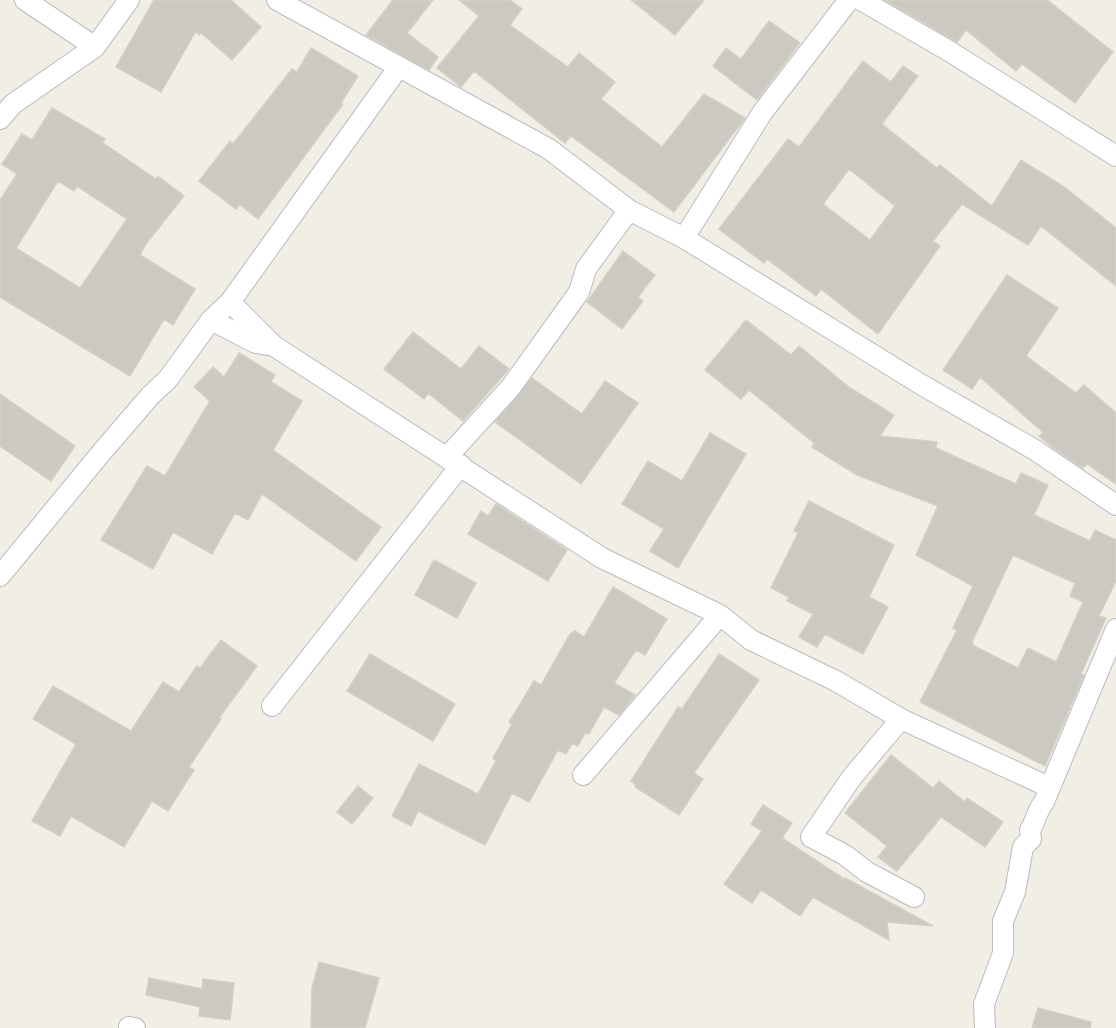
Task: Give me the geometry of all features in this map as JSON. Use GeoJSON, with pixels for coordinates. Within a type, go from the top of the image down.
{"type":"FeatureCollection","features":[{"type":"Feature","properties":{"kind":"street"},"geometry":{"type":"LineString","coordinates":[[24,0],[95,47]]}},
{"type":"Feature","properties":{"kind":"street"},"geometry":{"type":"LineString","coordinates":[[31,0],[95,47]]}},
{"type":"Feature","properties":{"kind":"street"},"geometry":{"type":"LineString","coordinates":[[0,119],[13,105],[95,47],[129,0]]}},
{"type":"Feature","properties":{"kind":"street"},"geometry":{"type":"LineString","coordinates":[[277,0],[549,149],[629,210],[684,238],[922,385],[1035,450],[1116,505]]}},
{"type":"Feature","properties":{"kind":"street"},"geometry":{"type":"LineString","coordinates":[[684,238],[762,113],[849,0]]}},
{"type":"Feature","properties":{"kind":"street"},"geometry":{"type":"LineString","coordinates":[[861,0],[949,51],[1116,156]]}},
{"type":"Feature","properties":{"kind":"street"},"geometry":{"type":"LineString","coordinates":[[0,576],[101,453],[150,396],[168,379],[212,320],[231,302],[398,68]]}},
{"type":"Feature","properties":{"kind":"street"},"geometry":{"type":"LineString","coordinates":[[272,706],[511,387],[579,292],[586,269],[629,210]]}},
{"type":"Feature","properties":{"kind":"street"},"geometry":{"type":"LineString","coordinates":[[231,302],[274,346],[602,558],[720,615],[751,640],[836,681],[901,719],[1049,788]]}},
{"type":"Feature","properties":{"kind":"street"},"geometry":{"type":"LineString","coordinates":[[212,320],[256,343],[274,346]]}},
{"type":"Feature","properties":{"kind":"street"},"geometry":{"type":"LineString","coordinates":[[583,775],[720,615]]}},
{"type":"Feature","properties":{"kind":"street"},"geometry":{"type":"LineString","coordinates":[[985,1028],[984,1004],[1003,953],[1003,921],[1015,892],[1023,847],[1031,839],[1030,830],[1037,819],[1039,808],[1116,629]]}},
{"type":"Feature","properties":{"kind":"street"},"geometry":{"type":"LineString","coordinates":[[901,719],[852,777],[811,837],[845,855],[867,872],[914,897]]}},
{"type":"Feature","properties":{"kind":"building"},"geometry":{"type":"Polygon","coordinates":[[[154,0],[231,0],[261,27],[232,60],[196,31],[161,92],[116,67],[154,0]]]}},
{"type":"Feature","properties":{"kind":"building"},"geometry":{"type":"Polygon","coordinates":[[[393,0],[433,0],[407,33],[438,57],[429,70],[366,35],[393,0]]]}},
{"type":"Feature","properties":{"kind":"building"},"geometry":{"type":"Polygon","coordinates":[[[459,0],[510,0],[522,9],[510,25],[568,67],[579,53],[615,82],[601,99],[662,147],[704,94],[745,118],[674,212],[571,136],[565,143],[474,71],[461,87],[437,68],[479,16],[459,0]]]}},
{"type":"Feature","properties":{"kind":"building"},"geometry":{"type":"Polygon","coordinates":[[[631,0],[704,0],[675,35],[631,0]]]}},
{"type":"Feature","properties":{"kind":"building"},"geometry":{"type":"Polygon","coordinates":[[[885,0],[1047,0],[1113,52],[1075,103],[1022,64],[1016,71],[966,30],[957,42],[885,0]]]}},
{"type":"Feature","properties":{"kind":"building"},"geometry":{"type":"Polygon","coordinates":[[[769,21],[800,43],[757,100],[713,66],[726,48],[741,59],[769,21]]]}},
{"type":"Feature","properties":{"kind":"building"},"geometry":{"type":"Polygon","coordinates":[[[311,48],[358,76],[341,103],[343,104],[258,219],[240,205],[236,209],[199,181],[230,141],[233,144],[292,69],[297,72],[311,48]]]}},
{"type":"Feature","properties":{"kind":"building"},"geometry":{"type":"Polygon","coordinates":[[[863,61],[891,82],[903,66],[918,76],[882,124],[937,168],[940,165],[992,206],[1021,160],[1063,186],[1116,228],[1116,286],[1041,226],[1028,245],[962,204],[933,241],[940,246],[878,334],[821,289],[816,296],[767,259],[764,263],[719,229],[788,139],[799,147],[863,61]],[[849,169],[823,204],[870,240],[895,206],[849,169]]]}},
{"type":"Feature","properties":{"kind":"building"},"geometry":{"type":"Polygon","coordinates":[[[52,108],[105,139],[103,143],[156,179],[158,176],[184,196],[140,255],[195,289],[173,325],[164,319],[130,376],[0,297],[0,200],[17,174],[2,164],[22,134],[32,140],[52,108]],[[58,181],[16,248],[80,288],[127,219],[77,186],[74,191],[58,181]]]}},
{"type":"Feature","properties":{"kind":"building"},"geometry":{"type":"Polygon","coordinates":[[[623,251],[655,275],[638,297],[643,301],[622,329],[587,302],[623,251]]]}},
{"type":"Feature","properties":{"kind":"building"},"geometry":{"type":"Polygon","coordinates":[[[1007,275],[1058,308],[1026,356],[1076,393],[1084,385],[1116,413],[1116,484],[1087,464],[1083,468],[1053,448],[1039,436],[1043,432],[980,377],[972,389],[943,370],[1007,275]]]}},
{"type":"Feature","properties":{"kind":"building"},"geometry":{"type":"Polygon","coordinates":[[[746,320],[791,355],[799,346],[850,388],[894,415],[880,436],[937,442],[936,448],[1016,484],[1021,473],[1048,485],[1034,515],[1090,541],[1095,530],[1116,540],[1116,581],[1099,616],[1106,618],[1045,766],[920,702],[957,630],[953,628],[973,586],[916,555],[938,506],[857,475],[812,447],[814,443],[749,390],[741,399],[705,370],[746,320]],[[1013,555],[972,642],[974,646],[1018,668],[1028,648],[1056,662],[1083,602],[1070,596],[1075,583],[1013,555]]]}},
{"type":"Feature","properties":{"kind":"building"},"geometry":{"type":"Polygon","coordinates":[[[413,332],[461,369],[479,346],[509,369],[463,421],[428,393],[424,399],[384,369],[413,332]]]}},
{"type":"Feature","properties":{"kind":"building"},"geometry":{"type":"Polygon","coordinates":[[[239,353],[275,375],[271,382],[302,401],[273,450],[381,527],[356,561],[262,494],[248,520],[235,513],[212,554],[173,532],[153,569],[101,540],[147,466],[165,476],[210,401],[194,387],[213,367],[224,377],[239,353]]]}},
{"type":"Feature","properties":{"kind":"building"},"geometry":{"type":"Polygon","coordinates":[[[532,378],[582,414],[605,381],[638,403],[581,484],[495,422],[532,378]]]}},
{"type":"Feature","properties":{"kind":"building"},"geometry":{"type":"Polygon","coordinates":[[[0,394],[75,446],[51,481],[0,446],[0,394]]]}},
{"type":"Feature","properties":{"kind":"building"},"geometry":{"type":"Polygon","coordinates":[[[710,433],[746,454],[678,568],[650,551],[664,529],[622,504],[648,461],[682,481],[710,433]]]}},
{"type":"Feature","properties":{"kind":"building"},"geometry":{"type":"Polygon","coordinates":[[[809,501],[894,545],[869,597],[888,607],[863,654],[825,634],[817,647],[799,637],[813,614],[787,601],[789,597],[771,588],[798,533],[794,531],[809,501]]]}},
{"type":"Feature","properties":{"kind":"building"},"geometry":{"type":"Polygon","coordinates":[[[496,504],[567,550],[548,581],[468,534],[481,511],[488,516],[496,504]]]}},
{"type":"Feature","properties":{"kind":"building"},"geometry":{"type":"Polygon","coordinates":[[[434,560],[476,583],[457,618],[415,595],[434,560]]]}},
{"type":"Feature","properties":{"kind":"building"},"geometry":{"type":"Polygon","coordinates":[[[613,587],[667,619],[645,655],[636,650],[614,683],[635,695],[619,715],[604,707],[589,734],[585,733],[578,746],[572,743],[566,754],[558,750],[529,802],[512,793],[485,845],[418,811],[411,826],[392,816],[419,764],[478,794],[496,761],[493,758],[512,724],[509,722],[534,681],[541,685],[570,634],[575,631],[584,637],[613,587]]]}},
{"type":"Feature","properties":{"kind":"building"},"geometry":{"type":"Polygon","coordinates":[[[221,640],[257,666],[219,718],[221,719],[189,767],[194,770],[168,811],[152,801],[124,847],[71,816],[60,836],[32,821],[76,744],[33,719],[53,686],[131,731],[163,682],[179,692],[197,666],[200,668],[221,640]]]}},
{"type":"Feature","properties":{"kind":"building"},"geometry":{"type":"Polygon","coordinates":[[[370,654],[455,704],[433,741],[347,691],[370,654]]]}},
{"type":"Feature","properties":{"kind":"building"},"geometry":{"type":"Polygon","coordinates":[[[719,654],[759,680],[694,773],[703,779],[679,815],[635,787],[636,785],[631,781],[678,707],[682,709],[719,654]]]}},
{"type":"Feature","properties":{"kind":"building"},"geometry":{"type":"Polygon","coordinates":[[[891,755],[933,788],[939,781],[965,802],[967,798],[1003,822],[985,847],[941,817],[897,871],[878,857],[887,846],[845,813],[891,755]]]}},
{"type":"Feature","properties":{"kind":"building"},"geometry":{"type":"Polygon","coordinates":[[[358,786],[373,798],[352,824],[337,812],[358,786]]]}},
{"type":"Feature","properties":{"kind":"building"},"geometry":{"type":"Polygon","coordinates":[[[763,805],[792,823],[782,838],[844,879],[933,926],[887,922],[889,940],[813,897],[800,916],[761,890],[752,903],[724,884],[762,831],[751,824],[763,805]]]}},
{"type":"Feature","properties":{"kind":"building"},"geometry":{"type":"Polygon","coordinates":[[[319,962],[379,978],[365,1028],[311,1028],[312,988],[319,962]]]}},
{"type":"Feature","properties":{"kind":"building"},"geometry":{"type":"Polygon","coordinates":[[[149,978],[202,989],[203,979],[234,983],[230,1020],[199,1016],[200,1007],[146,995],[149,978]]]}},
{"type":"Feature","properties":{"kind":"building"},"geometry":{"type":"Polygon","coordinates":[[[1038,1008],[1091,1022],[1090,1028],[1032,1028],[1038,1008]]]}}]}
